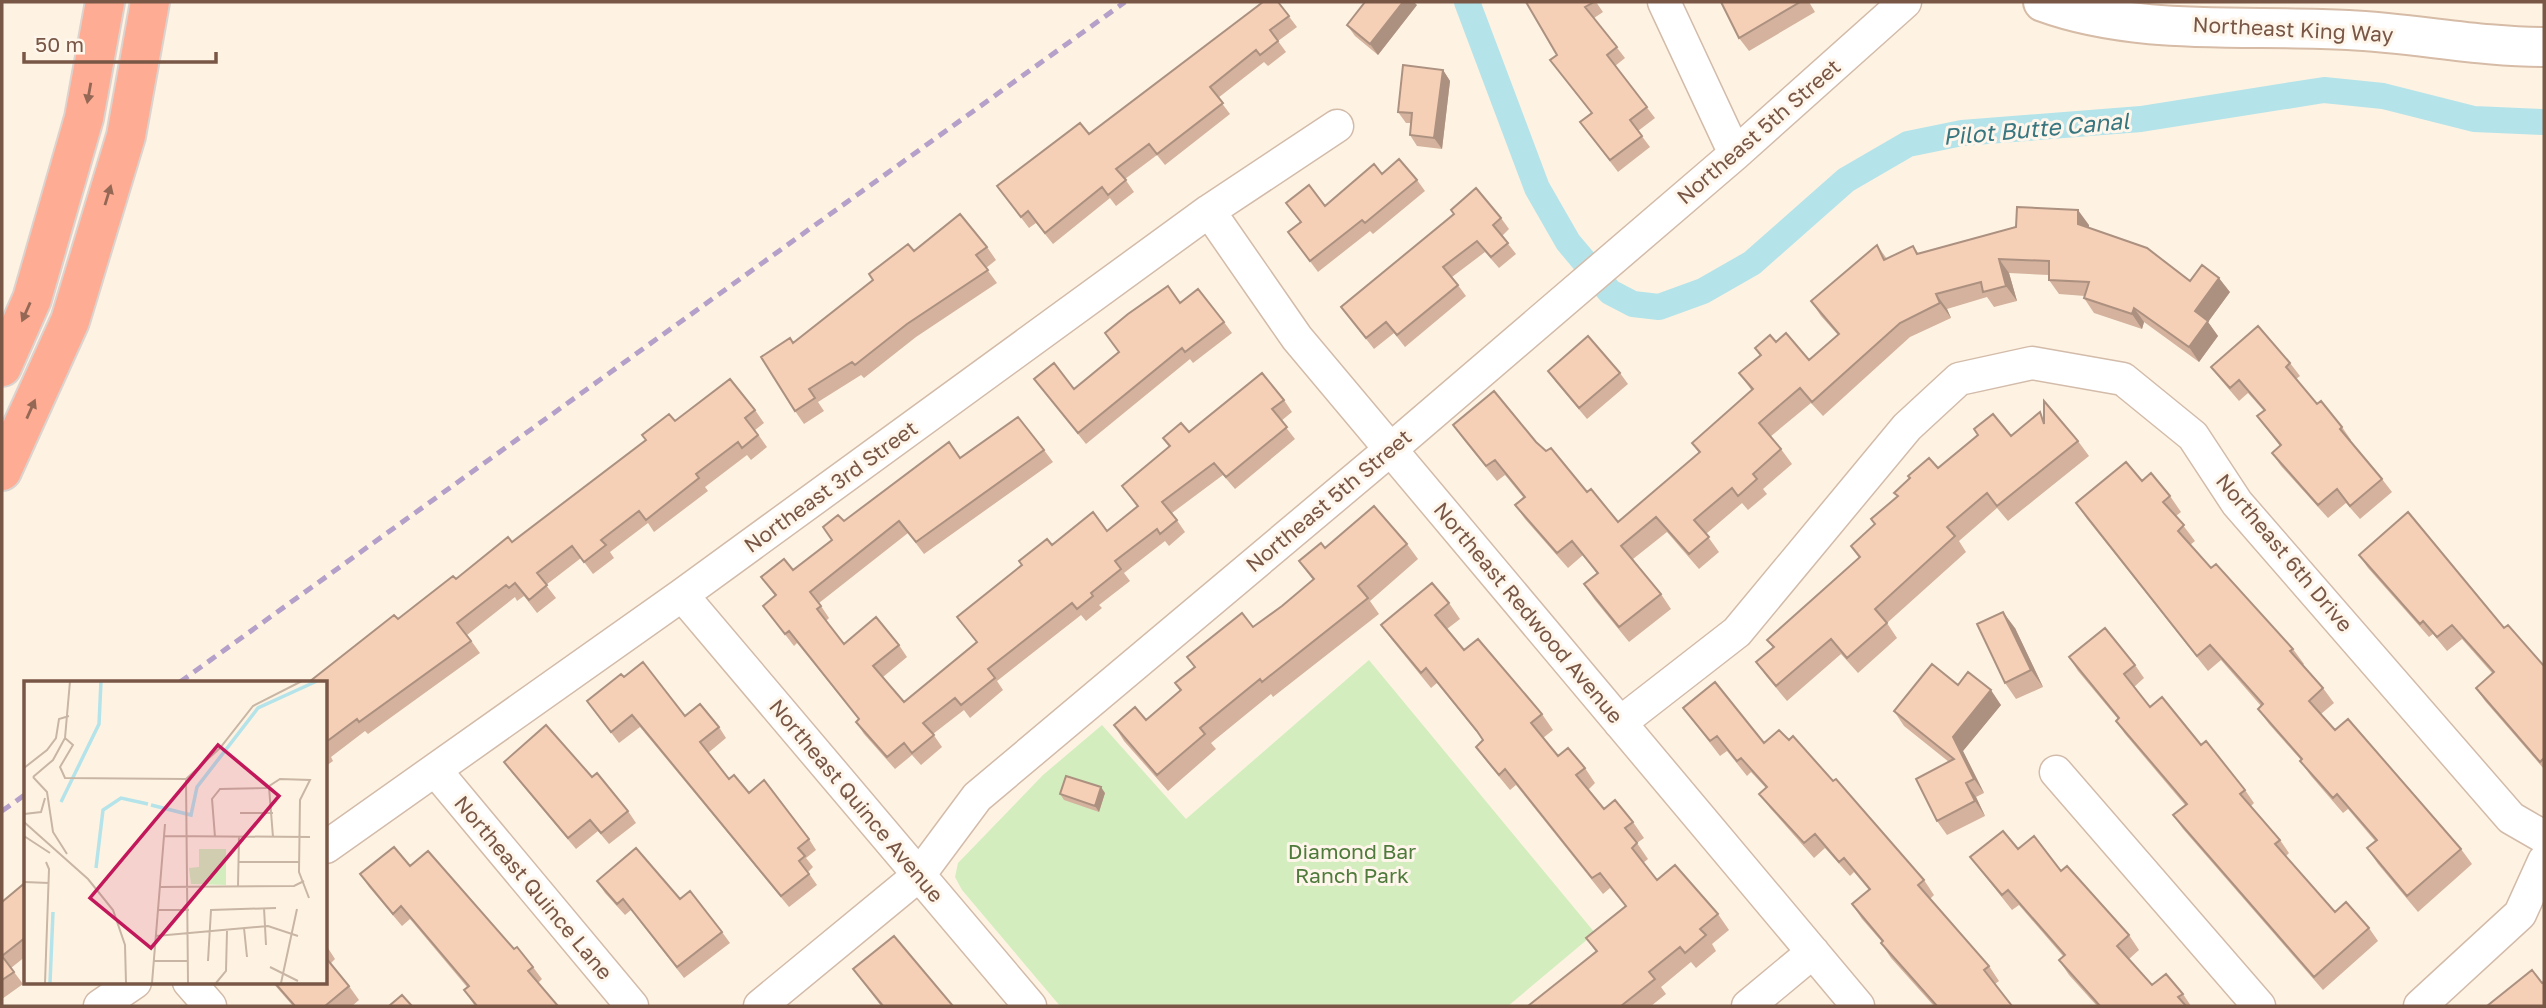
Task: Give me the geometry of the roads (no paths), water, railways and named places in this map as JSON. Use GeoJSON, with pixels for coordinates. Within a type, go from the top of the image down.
{"type":"FeatureCollection","features":[{"type":"Feature","properties":{"kind":"highway"},"geometry":{"type":"LineString","coordinates":[[2,367],[32,299],[84,118],[105,2]]}},
{"type":"Feature","properties":{"kind":"highway"},"geometry":{"type":"LineString","coordinates":[[2,471],[70,321],[126,136],[150,2]]}},
{"type":"Feature","properties":{"kind":"street"},"geometry":{"type":"LineString","coordinates":[[1664,2],[1735,153]]}},
{"type":"Feature","properties":{"kind":"street","name":"Northeast 5th Street"},"geometry":{"type":"LineString","coordinates":[[760,1006],[919,875],[977,797],[1391,449],[1735,153],[1905,2]]}},
{"type":"Feature","properties":{"kind":"street","name":"Northeast King Way"},"geometry":{"type":"LineString","coordinates":[[2043,2],[2077,14],[2149,24],[2349,30],[2544,47]]}},
{"type":"Feature","properties":{"kind":"street","name":"Northeast 3rd Street"},"geometry":{"type":"LineString","coordinates":[[327,846],[682,595],[1209,211],[1337,126]]}},
{"type":"Feature","properties":{"kind":"street","name":"Northeast Redwood Avenue"},"geometry":{"type":"LineString","coordinates":[[1209,211],[1297,338],[1858,1006]]}},
{"type":"Feature","properties":{"kind":"street","name":"Northeast 6th Drive"},"geometry":{"type":"LineString","coordinates":[[1620,723],[1738,632],[1907,427],[1959,379],[2032,363],[2123,379],[2193,436],[2237,503],[2511,818],[2544,837]]}},
{"type":"Feature","properties":{"kind":"street","name":"Northeast Quince Avenue"},"geometry":{"type":"LineString","coordinates":[[682,595],[1030,1006]]}},
{"type":"Feature","properties":{"kind":"street","name":"Northeast Quince Lane"},"geometry":{"type":"LineString","coordinates":[[435,770],[632,1006]]}},
{"type":"Feature","properties":{"kind":"street"},"geometry":{"type":"LineString","coordinates":[[2056,772],[2259,1006]]}},
{"type":"Feature","properties":{"kind":"street"},"geometry":{"type":"LineString","coordinates":[[2420,1006],[2519,914],[2544,861]]}},
{"type":"Feature","properties":{"kind":"street"},"geometry":{"type":"LineString","coordinates":[[1748,1006],[1813,952]]}},
{"type":"Feature","properties":{"kind":"street"},"geometry":{"type":"LineString","coordinates":[[100,1006],[132,984]]}},
{"type":"Feature","properties":{"kind":"street"},"geometry":{"type":"LineString","coordinates":[[192,984],[210,1006]]}},
{"type":"Feature","properties":{"kind":"waterway","name":"Pilot Butte Canal"},"geometry":{"type":"LineString","coordinates":[[1467,2],[1537,188],[1568,242],[1610,292],[1633,304],[1659,307],[1703,291],[1752,263],[1846,180],[1908,144],[1962,133],[2141,119],[2324,90],[2383,96],[2474,119],[2544,122]]}},
{"type":"Feature","properties":{"kind":"railway"},"geometry":{"type":"LineString","coordinates":[[181,681],[1125,2]]}},
{"type":"Feature","properties":{"kind":"railway"},"geometry":{"type":"LineString","coordinates":[[2,811],[24,795]]}},
{"type":"Feature","properties":{"kind":"park label","name":"Diamond Bar Ranch Park"},"geometry":{"type":"Point","coordinates":[1352,864]}}]}
